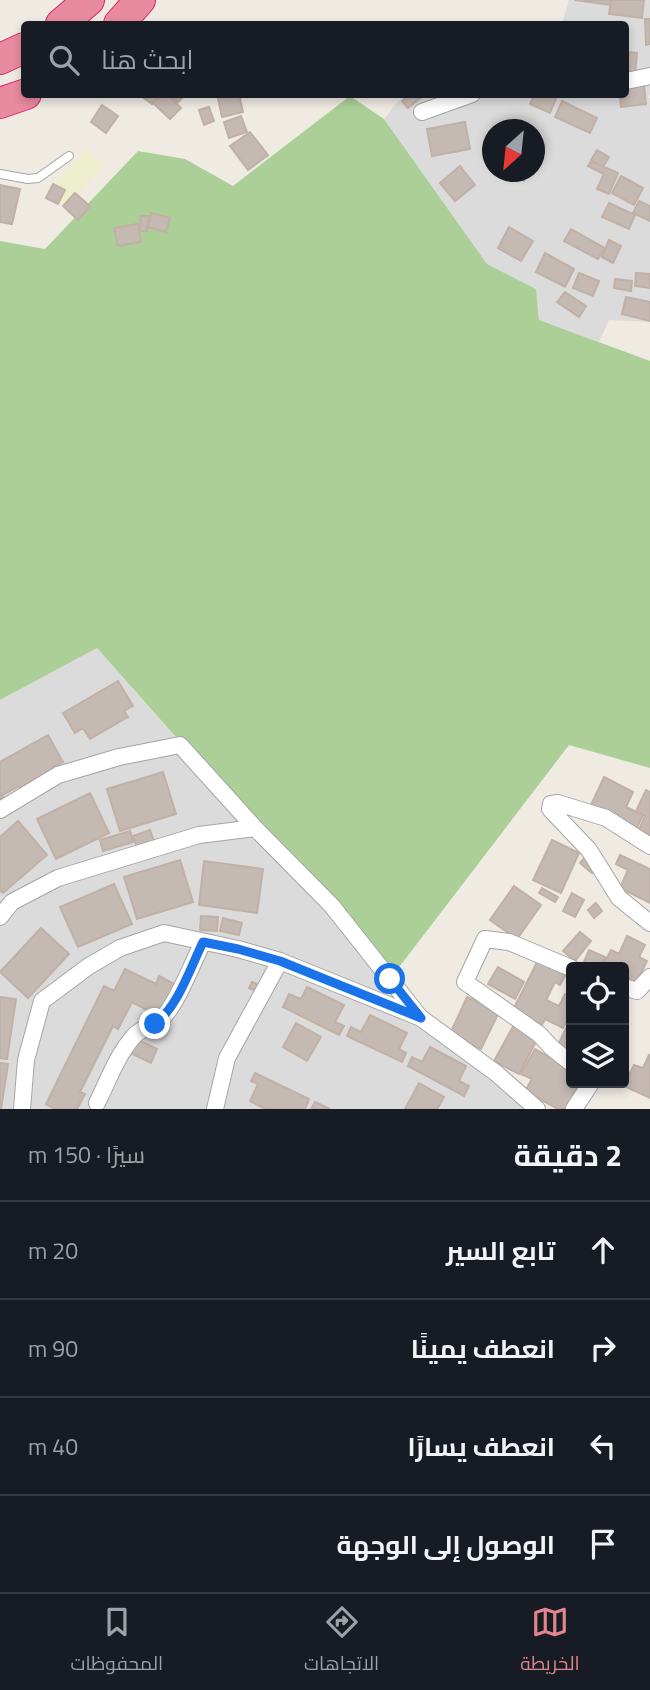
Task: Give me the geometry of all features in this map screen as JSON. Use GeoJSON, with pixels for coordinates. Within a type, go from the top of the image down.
{"type":"FeatureCollection","features":[{"type":"Feature","properties":{"kind":"highway"},"geometry":{"type":"LineString","coordinates":[[64,21],[89,0]]}},
{"type":"Feature","properties":{"kind":"highway"},"geometry":{"type":"LineString","coordinates":[[121,21],[140,0]]}},
{"type":"Feature","properties":{"kind":"highway"},"geometry":{"type":"LineString","coordinates":[[0,58],[21,49]]}},
{"type":"Feature","properties":{"kind":"highway"},"geometry":{"type":"LineString","coordinates":[[0,103],[21,96]]}},
{"type":"Feature","properties":{"kind":"street"},"geometry":{"type":"LineString","coordinates":[[629,80],[650,76]]}},
{"type":"Feature","properties":{"kind":"street"},"geometry":{"type":"LineString","coordinates":[[422,112],[461,98]]}},
{"type":"Feature","properties":{"kind":"street"},"geometry":{"type":"LineString","coordinates":[[0,810],[58,775],[119,757],[180,745],[255,828],[332,906],[421,1018]]}},
{"type":"Feature","properties":{"kind":"street"},"geometry":{"type":"LineString","coordinates":[[650,846],[606,818],[558,803],[551,804],[550,809],[589,850],[619,898],[650,923]]}},
{"type":"Feature","properties":{"kind":"street"},"geometry":{"type":"LineString","coordinates":[[0,917],[12,902],[58,878],[199,835],[255,828]]}},
{"type":"Feature","properties":{"kind":"street"},"geometry":{"type":"LineString","coordinates":[[22,1109],[26,1060],[43,1001],[89,966],[120,948],[164,933],[280,961],[421,1018],[496,1073],[537,1109]]}},
{"type":"Feature","properties":{"kind":"street"},"geometry":{"type":"LineString","coordinates":[[566,966],[509,942],[485,939],[465,982],[539,1034],[566,1059]]}},
{"type":"Feature","properties":{"kind":"street"},"geometry":{"type":"LineString","coordinates":[[97,1103],[121,1055],[135,1034],[155,1024],[172,1006],[203,942]]}},
{"type":"Feature","properties":{"kind":"street"},"geometry":{"type":"LineString","coordinates":[[215,1109],[227,1058],[280,961]]}},
{"type":"Feature","properties":{"kind":"street"},"geometry":{"type":"LineString","coordinates":[[629,988],[637,990],[650,977]]}},
{"type":"Feature","properties":{"kind":"street"},"geometry":{"type":"LineString","coordinates":[[574,1109],[588,1088]]}},
{"type":"Feature","properties":{"kind":"lane"},"geometry":{"type":"LineString","coordinates":[[0,174],[38,178],[69,156]]}},
{"type":"Feature","properties":{"kind":"shaded area"},"geometry":{"type":"Polygon","coordinates":[[[569,0],[650,0],[650,322],[609,320],[599,342],[539,320],[536,289],[487,264],[384,119],[402,98],[629,98],[629,21],[563,21],[569,0]]]}},
{"type":"Feature","properties":{"kind":"shaded area"},"geometry":{"type":"Polygon","coordinates":[[[97,648],[421,1018],[531,1109],[0,1109],[0,700],[97,648]]]}},
{"type":"Feature","properties":{"kind":"green space"},"geometry":{"type":"Polygon","coordinates":[[[347,98],[353,98],[384,119],[487,264],[536,289],[539,320],[650,361],[650,768],[569,745],[390,979],[97,648],[0,700],[0,241],[45,249],[138,151],[185,159],[233,186],[347,98]]]}},
{"type":"Feature","properties":{"kind":"green space"},"geometry":{"type":"Polygon","coordinates":[[[86,149],[104,164],[68,207],[49,191],[86,149]]]}},
{"type":"Feature","properties":{"kind":"building"},"geometry":{"type":"Polygon","coordinates":[[[575,0],[611,0],[610,5],[575,0]]]}},
{"type":"Feature","properties":{"kind":"building"},"geometry":{"type":"Polygon","coordinates":[[[611,0],[644,0],[642,18],[609,14],[611,0]]]}},
{"type":"Feature","properties":{"kind":"building"},"geometry":{"type":"Polygon","coordinates":[[[645,19],[650,19],[650,44],[646,45],[645,19]]]}},
{"type":"Feature","properties":{"kind":"building"},"geometry":{"type":"Polygon","coordinates":[[[629,52],[637,53],[635,73],[629,72],[629,52]]]}},
{"type":"Feature","properties":{"kind":"building"},"geometry":{"type":"Polygon","coordinates":[[[644,85],[646,104],[621,107],[620,98],[629,98],[629,87],[644,85]]]}},
{"type":"Feature","properties":{"kind":"building"},"geometry":{"type":"Polygon","coordinates":[[[144,98],[156,98],[152,104],[144,98]]]}},
{"type":"Feature","properties":{"kind":"building"},"geometry":{"type":"Polygon","coordinates":[[[158,98],[171,98],[181,108],[170,119],[153,103],[158,98]]]}},
{"type":"Feature","properties":{"kind":"building"},"geometry":{"type":"Polygon","coordinates":[[[218,98],[240,98],[243,112],[222,117],[218,98]]]}},
{"type":"Feature","properties":{"kind":"building"},"geometry":{"type":"Polygon","coordinates":[[[405,98],[420,98],[408,108],[402,101],[405,98]]]}},
{"type":"Feature","properties":{"kind":"building"},"geometry":{"type":"Polygon","coordinates":[[[533,98],[556,98],[550,113],[530,104],[533,98]]]}},
{"type":"Feature","properties":{"kind":"building"},"geometry":{"type":"Polygon","coordinates":[[[562,101],[597,118],[590,133],[555,117],[562,101]]]}},
{"type":"Feature","properties":{"kind":"building"},"geometry":{"type":"Polygon","coordinates":[[[102,105],[118,116],[106,133],[91,122],[102,105]]]}},
{"type":"Feature","properties":{"kind":"building"},"geometry":{"type":"Polygon","coordinates":[[[209,107],[214,121],[204,125],[199,110],[209,107]]]}},
{"type":"Feature","properties":{"kind":"building"},"geometry":{"type":"Polygon","coordinates":[[[241,116],[247,132],[229,138],[224,122],[241,116]]]}},
{"type":"Feature","properties":{"kind":"building"},"geometry":{"type":"Polygon","coordinates":[[[465,122],[470,149],[432,156],[427,129],[465,122]]]}},
{"type":"Feature","properties":{"kind":"building"},"geometry":{"type":"Polygon","coordinates":[[[250,132],[268,155],[248,170],[230,146],[250,132]]]}},
{"type":"Feature","properties":{"kind":"building"},"geometry":{"type":"Polygon","coordinates":[[[597,150],[609,157],[603,167],[591,160],[597,150]]]}},
{"type":"Feature","properties":{"kind":"building"},"geometry":{"type":"Polygon","coordinates":[[[591,161],[618,173],[609,194],[597,189],[604,174],[588,166],[591,161]]]}},
{"type":"Feature","properties":{"kind":"building"},"geometry":{"type":"Polygon","coordinates":[[[460,166],[475,185],[455,201],[440,183],[460,166]]]}},
{"type":"Feature","properties":{"kind":"building"},"geometry":{"type":"Polygon","coordinates":[[[621,176],[643,188],[634,205],[612,193],[621,176]]]}},
{"type":"Feature","properties":{"kind":"building"},"geometry":{"type":"Polygon","coordinates":[[[53,184],[65,190],[58,204],[46,198],[53,184]]]}},
{"type":"Feature","properties":{"kind":"building"},"geometry":{"type":"Polygon","coordinates":[[[0,185],[20,189],[12,224],[0,222],[0,185]]]}},
{"type":"Feature","properties":{"kind":"building"},"geometry":{"type":"Polygon","coordinates":[[[75,193],[90,206],[78,220],[63,206],[75,193]]]}},
{"type":"Feature","properties":{"kind":"building"},"geometry":{"type":"Polygon","coordinates":[[[639,201],[650,206],[650,221],[633,213],[639,201]]]}},
{"type":"Feature","properties":{"kind":"building"},"geometry":{"type":"Polygon","coordinates":[[[609,203],[635,215],[629,229],[602,217],[609,203]]]}},
{"type":"Feature","properties":{"kind":"building"},"geometry":{"type":"Polygon","coordinates":[[[151,213],[170,218],[166,232],[148,227],[151,213]]]}},
{"type":"Feature","properties":{"kind":"building"},"geometry":{"type":"Polygon","coordinates":[[[141,216],[148,216],[147,231],[140,231],[141,216]]]}},
{"type":"Feature","properties":{"kind":"building"},"geometry":{"type":"Polygon","coordinates":[[[138,224],[141,242],[118,246],[114,228],[138,224]]]}},
{"type":"Feature","properties":{"kind":"building"},"geometry":{"type":"Polygon","coordinates":[[[509,227],[533,241],[521,261],[498,248],[509,227]]]}},
{"type":"Feature","properties":{"kind":"building"},"geometry":{"type":"Polygon","coordinates":[[[571,229],[605,248],[598,259],[564,241],[571,229]]]}},
{"type":"Feature","properties":{"kind":"building"},"geometry":{"type":"Polygon","coordinates":[[[609,240],[621,246],[613,263],[602,257],[609,240]]]}},
{"type":"Feature","properties":{"kind":"building"},"geometry":{"type":"Polygon","coordinates":[[[545,253],[574,269],[565,287],[536,272],[545,253]]]}},
{"type":"Feature","properties":{"kind":"building"},"geometry":{"type":"Polygon","coordinates":[[[579,273],[599,281],[593,296],[573,288],[579,273]]]}},
{"type":"Feature","properties":{"kind":"building"},"geometry":{"type":"Polygon","coordinates":[[[636,273],[650,274],[650,288],[635,286],[636,273]]]}},
{"type":"Feature","properties":{"kind":"building"},"geometry":{"type":"Polygon","coordinates":[[[615,279],[632,281],[631,291],[614,288],[615,279]]]}},
{"type":"Feature","properties":{"kind":"building"},"geometry":{"type":"Polygon","coordinates":[[[565,292],[586,306],[579,317],[557,302],[565,292]]]}},
{"type":"Feature","properties":{"kind":"building"},"geometry":{"type":"Polygon","coordinates":[[[626,297],[650,302],[650,321],[622,314],[626,297]]]}},
{"type":"Feature","properties":{"kind":"building"},"geometry":{"type":"Polygon","coordinates":[[[118,681],[133,706],[124,711],[128,717],[90,739],[83,728],[75,733],[63,713],[118,681]]]}},
{"type":"Feature","properties":{"kind":"building"},"geometry":{"type":"Polygon","coordinates":[[[48,735],[63,762],[55,766],[60,773],[24,794],[19,786],[2,795],[6,802],[0,805],[0,762],[48,735]]]}},
{"type":"Feature","properties":{"kind":"building"},"geometry":{"type":"Polygon","coordinates":[[[163,772],[176,814],[120,831],[107,789],[163,772]]]}},
{"type":"Feature","properties":{"kind":"building"},"geometry":{"type":"Polygon","coordinates":[[[604,777],[633,792],[626,807],[643,815],[636,830],[590,807],[604,777]]]}},
{"type":"Feature","properties":{"kind":"building"},"geometry":{"type":"Polygon","coordinates":[[[646,790],[650,792],[650,835],[639,830],[645,816],[636,811],[646,790]]]}},
{"type":"Feature","properties":{"kind":"building"},"geometry":{"type":"Polygon","coordinates":[[[90,793],[109,833],[56,859],[37,819],[90,793]]]}},
{"type":"Feature","properties":{"kind":"building"},"geometry":{"type":"Polygon","coordinates":[[[18,821],[47,855],[3,893],[0,890],[0,837],[18,821]]]}},
{"type":"Feature","properties":{"kind":"building"},"geometry":{"type":"Polygon","coordinates":[[[150,830],[155,844],[138,850],[133,836],[150,830]]]}},
{"type":"Feature","properties":{"kind":"building"},"geometry":{"type":"Polygon","coordinates":[[[130,831],[133,842],[103,851],[100,840],[130,831]]]}},
{"type":"Feature","properties":{"kind":"building"},"geometry":{"type":"Polygon","coordinates":[[[552,840],[579,853],[561,893],[533,880],[552,840]]]}},
{"type":"Feature","properties":{"kind":"building"},"geometry":{"type":"Polygon","coordinates":[[[620,855],[650,869],[650,903],[620,888],[628,870],[616,864],[620,855]]]}},
{"type":"Feature","properties":{"kind":"building"},"geometry":{"type":"Polygon","coordinates":[[[586,856],[598,866],[592,873],[580,863],[586,856]]]}},
{"type":"Feature","properties":{"kind":"building"},"geometry":{"type":"Polygon","coordinates":[[[180,860],[193,902],[137,919],[124,877],[180,860]]]}},
{"type":"Feature","properties":{"kind":"building"},"geometry":{"type":"Polygon","coordinates":[[[204,861],[263,869],[257,913],[199,905],[204,861]]]}},
{"type":"Feature","properties":{"kind":"building"},"geometry":{"type":"Polygon","coordinates":[[[114,884],[132,924],[78,947],[60,907],[114,884]]]}},
{"type":"Feature","properties":{"kind":"building"},"geometry":{"type":"Polygon","coordinates":[[[514,886],[541,905],[517,939],[490,920],[514,886]]]}},
{"type":"Feature","properties":{"kind":"building"},"geometry":{"type":"Polygon","coordinates":[[[542,888],[558,897],[555,902],[539,893],[542,888]]]}},
{"type":"Feature","properties":{"kind":"building"},"geometry":{"type":"Polygon","coordinates":[[[572,893],[584,900],[575,917],[563,911],[572,893]]]}},
{"type":"Feature","properties":{"kind":"building"},"geometry":{"type":"Polygon","coordinates":[[[596,903],[602,911],[594,918],[588,910],[596,903]]]}},
{"type":"Feature","properties":{"kind":"building"},"geometry":{"type":"Polygon","coordinates":[[[201,916],[218,917],[217,931],[200,930],[201,916]]]}},
{"type":"Feature","properties":{"kind":"building"},"geometry":{"type":"Polygon","coordinates":[[[223,918],[242,923],[239,935],[220,931],[223,918]]]}},
{"type":"Feature","properties":{"kind":"building"},"geometry":{"type":"Polygon","coordinates":[[[41,928],[69,954],[28,998],[0,972],[41,928]]]}},
{"type":"Feature","properties":{"kind":"building"},"geometry":{"type":"Polygon","coordinates":[[[580,932],[591,941],[575,961],[563,951],[580,932]]]}},
{"type":"Feature","properties":{"kind":"building"},"geometry":{"type":"Polygon","coordinates":[[[627,936],[645,945],[639,957],[647,961],[636,984],[629,980],[629,962],[605,962],[611,950],[619,954],[627,936]]]}},
{"type":"Feature","properties":{"kind":"building"},"geometry":{"type":"Polygon","coordinates":[[[589,950],[605,957],[603,962],[584,962],[589,950]]]}},
{"type":"Feature","properties":{"kind":"building"},"geometry":{"type":"Polygon","coordinates":[[[538,960],[566,974],[560,985],[555,982],[546,1000],[559,1006],[566,994],[566,1022],[563,1028],[545,1019],[542,1025],[513,1010],[538,960]]]}},
{"type":"Feature","properties":{"kind":"building"},"geometry":{"type":"Polygon","coordinates":[[[498,967],[524,982],[515,999],[488,984],[498,967]]]}},
{"type":"Feature","properties":{"kind":"building"},"geometry":{"type":"Polygon","coordinates":[[[125,969],[156,984],[159,976],[176,985],[160,1017],[132,1002],[118,1029],[113,1026],[80,1092],[85,1094],[77,1109],[53,1109],[46,1104],[104,986],[114,991],[125,969]]]}},
{"type":"Feature","properties":{"kind":"building"},"geometry":{"type":"Polygon","coordinates":[[[252,982],[262,986],[259,992],[249,988],[252,982]]]}},
{"type":"Feature","properties":{"kind":"building"},"geometry":{"type":"Polygon","coordinates":[[[307,987],[344,1005],[335,1022],[344,1026],[339,1035],[283,1007],[289,994],[301,999],[307,987]]]}},
{"type":"Feature","properties":{"kind":"building"},"geometry":{"type":"Polygon","coordinates":[[[0,997],[16,999],[7,1059],[0,1058],[0,997]]]}},
{"type":"Feature","properties":{"kind":"building"},"geometry":{"type":"Polygon","coordinates":[[[467,997],[499,1012],[481,1049],[450,1034],[467,997]]]}},
{"type":"Feature","properties":{"kind":"building"},"geometry":{"type":"Polygon","coordinates":[[[370,1015],[407,1033],[399,1049],[406,1053],[402,1062],[347,1036],[351,1027],[361,1032],[370,1015]]]}},
{"type":"Feature","properties":{"kind":"building"},"geometry":{"type":"Polygon","coordinates":[[[296,1023],[321,1037],[307,1061],[283,1047],[296,1023]]]}},
{"type":"Feature","properties":{"kind":"building"},"geometry":{"type":"Polygon","coordinates":[[[515,1023],[539,1036],[519,1074],[494,1061],[515,1023]]]}},
{"type":"Feature","properties":{"kind":"building"},"geometry":{"type":"Polygon","coordinates":[[[566,1028],[566,1052],[557,1047],[566,1028]]]}},
{"type":"Feature","properties":{"kind":"building"},"geometry":{"type":"Polygon","coordinates":[[[134,1038],[157,1049],[151,1063],[128,1052],[134,1038]]]}},
{"type":"Feature","properties":{"kind":"building"},"geometry":{"type":"Polygon","coordinates":[[[430,1047],[466,1066],[459,1081],[469,1086],[464,1096],[408,1066],[412,1057],[422,1062],[430,1047]]]}},
{"type":"Feature","properties":{"kind":"building"},"geometry":{"type":"Polygon","coordinates":[[[535,1049],[566,1066],[566,1088],[583,1088],[571,1109],[558,1109],[525,1091],[532,1079],[521,1074],[535,1049]]]}},
{"type":"Feature","properties":{"kind":"building"},"geometry":{"type":"Polygon","coordinates":[[[649,1055],[650,1098],[628,1088],[629,1076],[634,1065],[643,1068],[649,1055]]]}},
{"type":"Feature","properties":{"kind":"building"},"geometry":{"type":"Polygon","coordinates":[[[0,1063],[8,1064],[1,1109],[0,1109],[0,1063]]]}},
{"type":"Feature","properties":{"kind":"building"},"geometry":{"type":"Polygon","coordinates":[[[255,1073],[309,1099],[305,1109],[265,1109],[250,1101],[258,1084],[251,1081],[255,1073]]]}},
{"type":"Feature","properties":{"kind":"building"},"geometry":{"type":"Polygon","coordinates":[[[419,1083],[444,1097],[437,1109],[405,1109],[419,1083]]]}},
{"type":"Feature","properties":{"kind":"building"},"geometry":{"type":"Polygon","coordinates":[[[315,1102],[330,1109],[311,1109],[315,1102]]]}},
{"type":"Feature","properties":{"kind":"route"},"geometry":{"type":"LineString","coordinates":[[155,1024],[172,1006],[203,942],[280,961],[421,1018],[390,979]]}}]}
